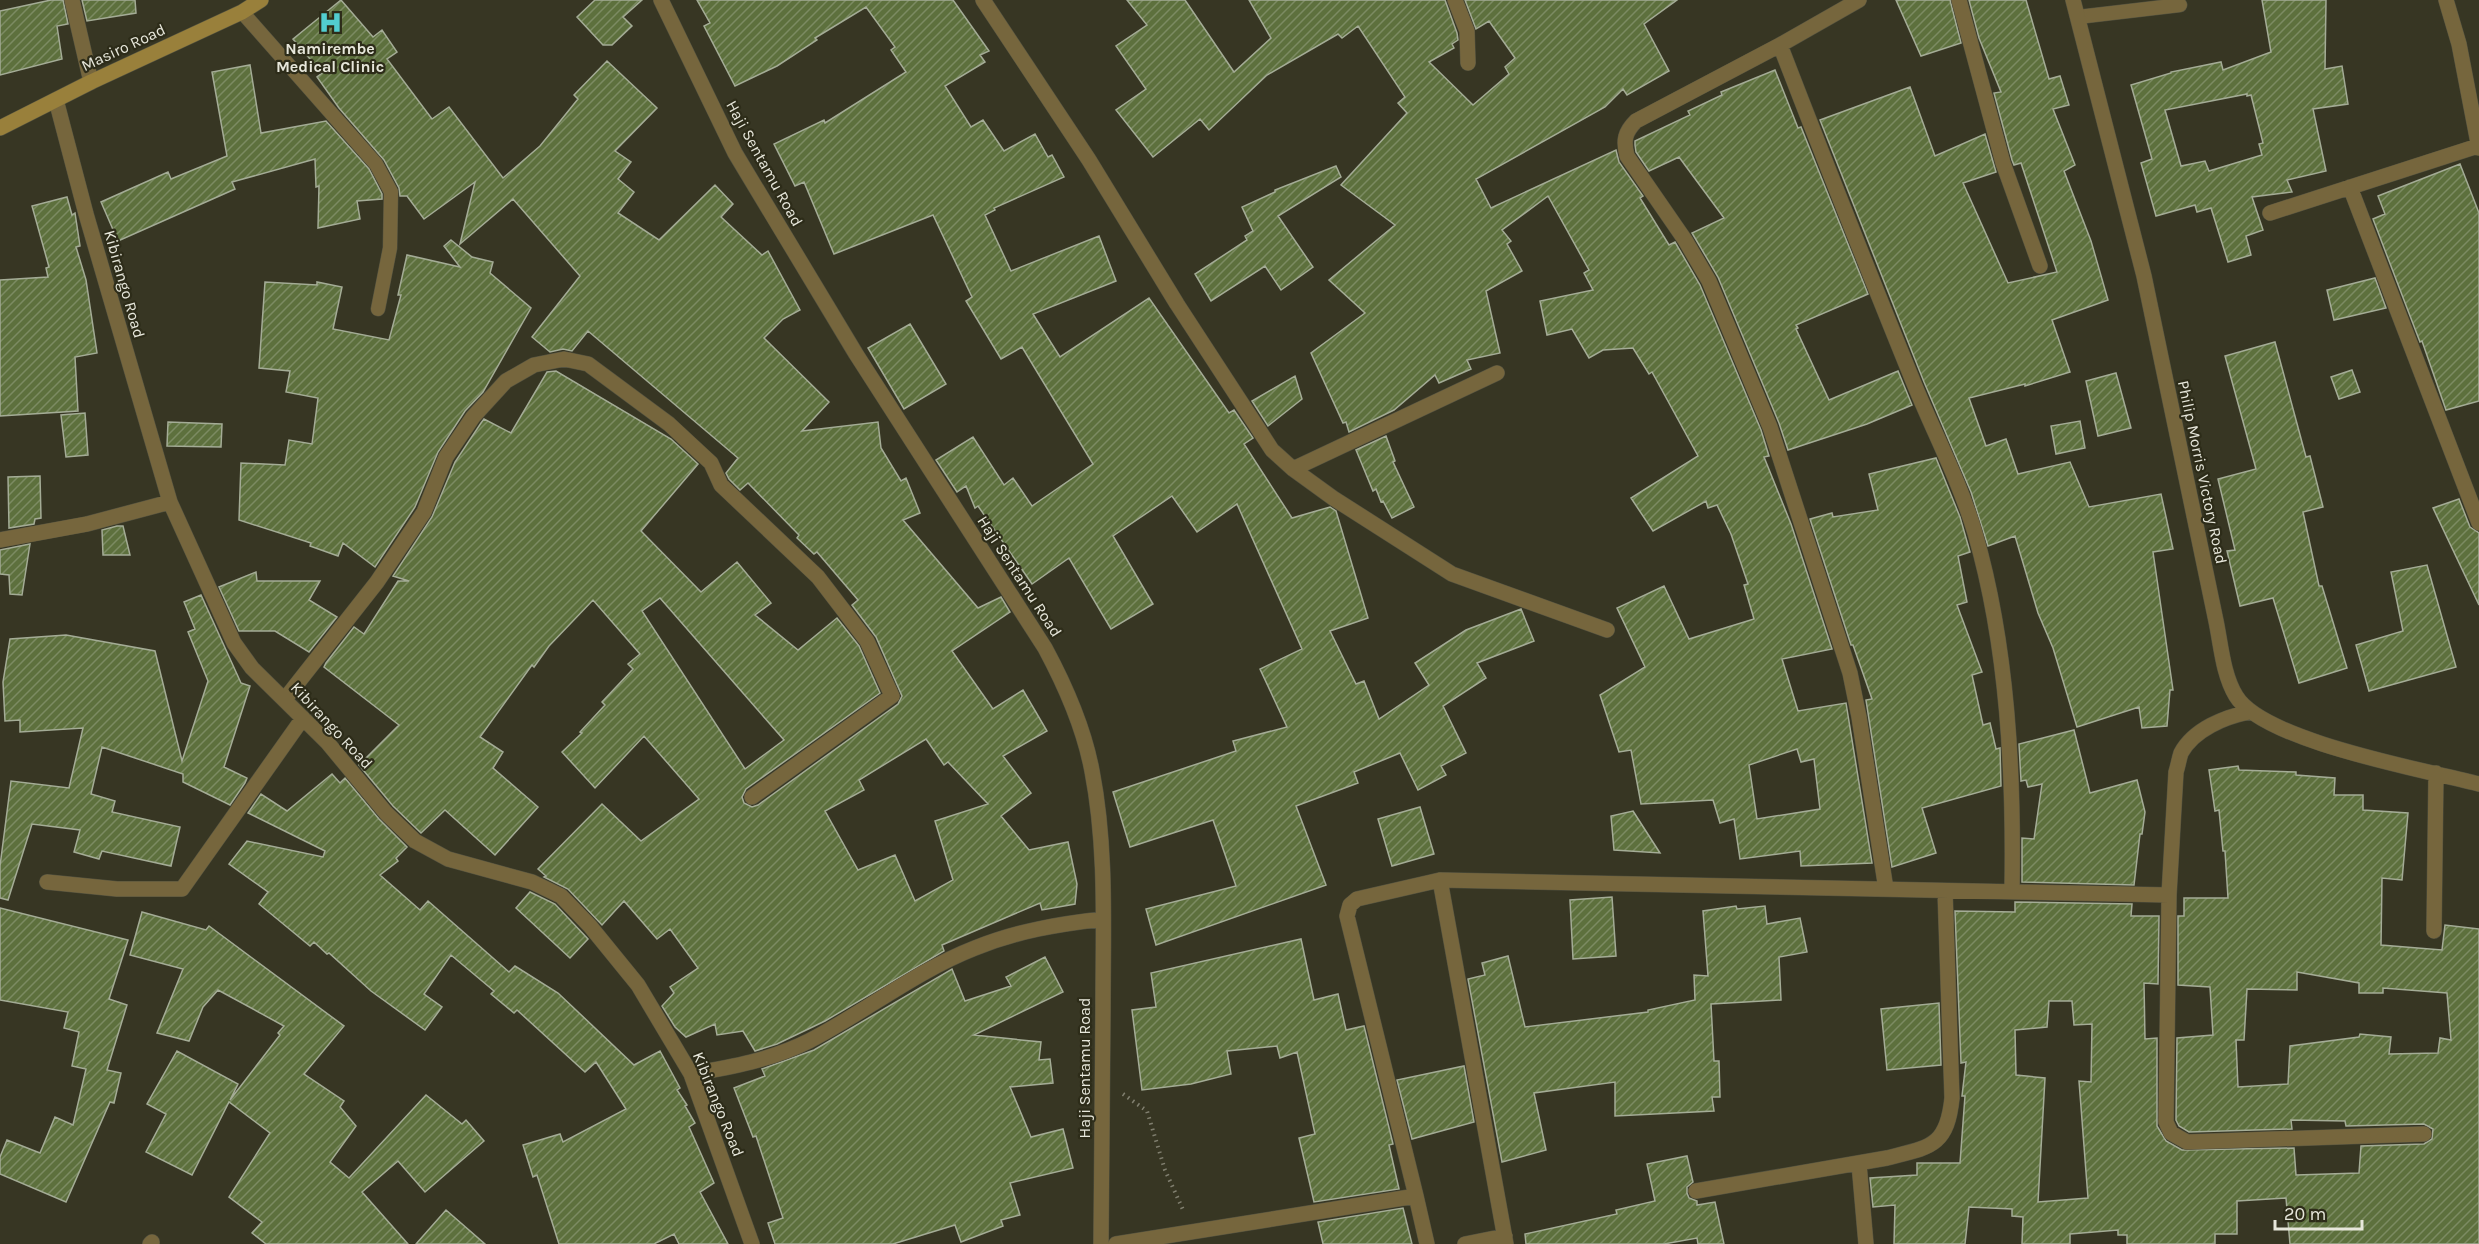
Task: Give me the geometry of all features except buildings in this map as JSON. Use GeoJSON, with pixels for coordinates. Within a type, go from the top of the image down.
{"type":"FeatureCollection","features":[{"type":"Feature","properties":{"kind":"main road","name":"Masiro Road"},"geometry":{"type":"LineString","coordinates":[[0,128],[90,82],[242,12],[261,0]]}},
{"type":"Feature","properties":{"kind":"street"},"geometry":{"type":"LineString","coordinates":[[72,0],[90,82]]}},
{"type":"Feature","properties":{"kind":"street","name":"Haji Sentamu Road"},"geometry":{"type":"LineString","coordinates":[[661,0],[735,153],[856,354],[1045,648],[1064,684],[1082,733],[1092,771],[1099,820],[1103,919],[1101,1244]]}},
{"type":"Feature","properties":{"kind":"street"},"geometry":{"type":"LineString","coordinates":[[983,0],[1089,160],[1272,450],[1293,469],[1333,498],[1452,574],[1607,630]]}},
{"type":"Feature","properties":{"kind":"street"},"geometry":{"type":"LineString","coordinates":[[1455,0],[1467,31],[1468,63]]}},
{"type":"Feature","properties":{"kind":"street"},"geometry":{"type":"LineString","coordinates":[[1859,0],[1780,45],[1636,121],[1627,130],[1624,143],[1627,156],[1685,240],[1709,281],[1770,427],[1850,673],[1861,727],[1886,890]]}},
{"type":"Feature","properties":{"kind":"street"},"geometry":{"type":"LineString","coordinates":[[1959,0],[2003,163],[2040,266]]}},
{"type":"Feature","properties":{"kind":"street","name":"Philip Morris Victory Road"},"geometry":{"type":"LineString","coordinates":[[2073,0],[2144,276],[2228,678],[2236,696],[2249,712],[2263,721],[2304,737],[2349,752],[2479,784]]}},
{"type":"Feature","properties":{"kind":"street"},"geometry":{"type":"LineString","coordinates":[[2270,213],[2479,147],[2459,44],[2446,0]]}},
{"type":"Feature","properties":{"kind":"street"},"geometry":{"type":"LineString","coordinates":[[1780,45],[1915,387],[1955,477],[1974,532],[1992,607],[2005,710],[2013,821],[2012,892]]}},
{"type":"Feature","properties":{"kind":"street","name":"Kibirango Road"},"geometry":{"type":"LineString","coordinates":[[56,100],[86,214],[170,502],[234,643],[252,668],[327,742],[386,813],[415,841],[448,860],[532,882],[561,896],[590,926],[638,985],[691,1074],[752,1244]]}},
{"type":"Feature","properties":{"kind":"street"},"geometry":{"type":"LineString","coordinates":[[2350,187],[2479,523]]}},
{"type":"Feature","properties":{"kind":"street"},"geometry":{"type":"LineString","coordinates":[[285,699],[377,582],[424,512],[446,457],[473,417],[506,381],[534,365],[564,359],[588,364],[669,423],[711,463],[721,484],[818,577],[867,642],[892,696],[752,797]]}},
{"type":"Feature","properties":{"kind":"street"},"geometry":{"type":"LineString","coordinates":[[1293,469],[1497,373]]}},
{"type":"Feature","properties":{"kind":"street"},"geometry":{"type":"LineString","coordinates":[[0,540],[87,525],[170,502]]}},
{"type":"Feature","properties":{"kind":"street"},"geometry":{"type":"LineString","coordinates":[[2249,712],[2230,716],[2211,725],[2193,738],[2181,753],[2176,772],[2169,895],[2166,1122],[2171,1133],[2187,1142],[2424,1134]]}},
{"type":"Feature","properties":{"kind":"street"},"geometry":{"type":"LineString","coordinates":[[47,882],[117,889],[182,889],[303,718]]}},
{"type":"Feature","properties":{"kind":"street"},"geometry":{"type":"LineString","coordinates":[[2434,932],[2436,773]]}},
{"type":"Feature","properties":{"kind":"street"},"geometry":{"type":"LineString","coordinates":[[1427,1244],[1347,916],[1350,904],[1357,899],[1440,880],[2169,895]]}},
{"type":"Feature","properties":{"kind":"street"},"geometry":{"type":"LineString","coordinates":[[1440,880],[1505,1240],[1465,1244]]}},
{"type":"Feature","properties":{"kind":"street"},"geometry":{"type":"LineString","coordinates":[[1696,1191],[1859,1164],[1917,1151],[1934,1144],[1944,1134],[1950,1119],[1952,1098],[1945,891]]}},
{"type":"Feature","properties":{"kind":"street"},"geometry":{"type":"LineString","coordinates":[[691,1074],[743,1065],[809,1041],[920,976],[973,949],[1020,932],[1103,919]]}},
{"type":"Feature","properties":{"kind":"street"},"geometry":{"type":"LineString","coordinates":[[1859,1164],[1866,1244]]}},
{"type":"Feature","properties":{"kind":"street"},"geometry":{"type":"LineString","coordinates":[[1116,1244],[1416,1196]]}},
{"type":"Feature","properties":{"kind":"lane"},"geometry":{"type":"LineString","coordinates":[[2078,17],[2180,5]]}},
{"type":"Feature","properties":{"kind":"lane"},"geometry":{"type":"LineString","coordinates":[[242,12],[376,164],[391,192],[390,248],[378,309]]}},
{"type":"Feature","properties":{"kind":"path"},"geometry":{"type":"LineString","coordinates":[[1102,1092],[1125,1094],[1147,1111],[1165,1170],[1193,1231]]}},
{"type":"Feature","properties":{"kind":"place","name":"Namirembe Medical Clinic"},"geometry":{"type":"Point","coordinates":[330,23]}}]}
